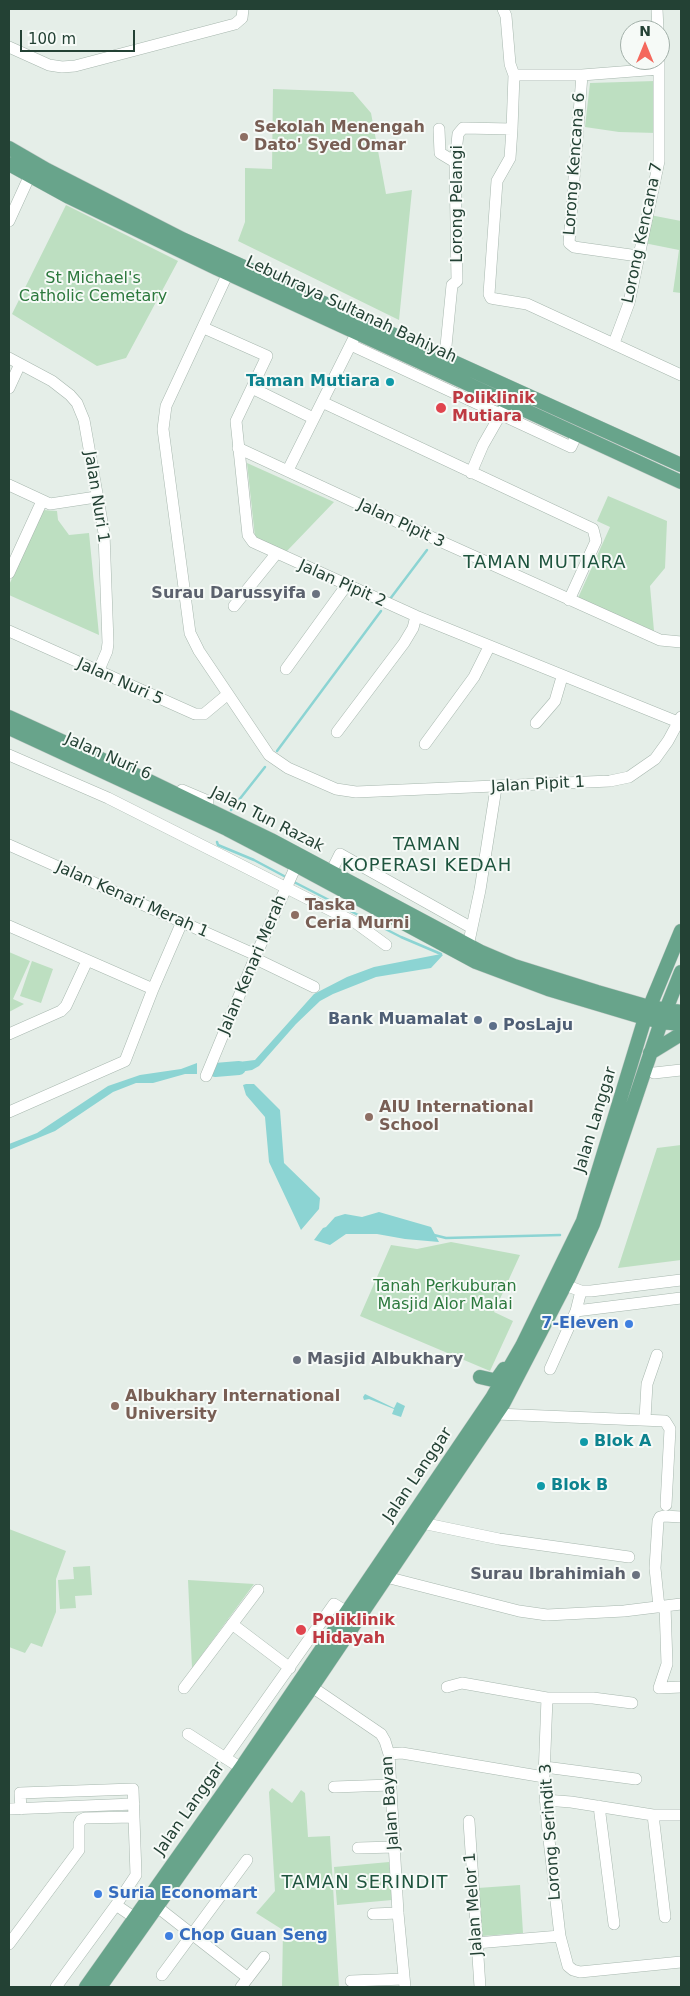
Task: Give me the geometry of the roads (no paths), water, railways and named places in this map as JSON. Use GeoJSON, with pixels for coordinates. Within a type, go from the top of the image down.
{"type":"FeatureCollection","features":[{"type":"Feature","properties":{"kind":"main road","name":"Lebuhraya Sultanah Bahiyah"},"geometry":{"type":"LineString","coordinates":[[9,148],[47,170],[174,235],[440,358],[681,466]]}},
{"type":"Feature","properties":{"kind":"main road","name":"Lebuhraya Sultanah Bahiyah"},"geometry":{"type":"LineString","coordinates":[[9,164],[68,197],[228,273],[681,482]]}},
{"type":"Feature","properties":{"kind":"main road"},"geometry":{"type":"LineString","coordinates":[[655,470],[681,466]]}},
{"type":"Feature","properties":{"kind":"main road","name":"Jalan Tun Razak"},"geometry":{"type":"LineString","coordinates":[[9,717],[200,800],[299,860],[476,962],[548,989],[647,1013]]}},
{"type":"Feature","properties":{"kind":"main road","name":"Jalan Tun Razak"},"geometry":{"type":"LineString","coordinates":[[9,728],[299,860],[331,872],[468,946],[647,1013]]}},
{"type":"Feature","properties":{"kind":"main road","name":"Jalan Langgar"},"geometry":{"type":"LineString","coordinates":[[86,1987],[240,1768],[492,1398],[522,1346],[572,1246],[588,1207],[647,1013],[681,931]]}},
{"type":"Feature","properties":{"kind":"main road","name":"Jalan Langgar"},"geometry":{"type":"LineString","coordinates":[[100,1987],[312,1687],[496,1414],[582,1250],[600,1203],[663,1016],[681,972]]}},
{"type":"Feature","properties":{"kind":"main road"},"geometry":{"type":"LineString","coordinates":[[663,1016],[681,1012]]}},
{"type":"Feature","properties":{"kind":"main road"},"geometry":{"type":"LineString","coordinates":[[647,1013],[663,1016],[681,1024]]}},
{"type":"Feature","properties":{"kind":"main road"},"geometry":{"type":"LineString","coordinates":[[650,1053],[681,1034]]}},
{"type":"Feature","properties":{"kind":"main road"},"geometry":{"type":"LineString","coordinates":[[480,1377],[488,1380],[497,1378],[522,1346]]}},
{"type":"Feature","properties":{"kind":"street"},"geometry":{"type":"LineString","coordinates":[[9,47],[49,65],[75,66],[235,24],[242,18],[243,9]]}},
{"type":"Feature","properties":{"kind":"street"},"geometry":{"type":"LineString","coordinates":[[502,9],[506,16],[510,64],[514,75],[512,128],[510,158],[497,181],[488,294],[491,298],[527,304],[681,374]]}},
{"type":"Feature","properties":{"kind":"street"},"geometry":{"type":"LineString","coordinates":[[514,75],[582,75],[620,70]]}},
{"type":"Feature","properties":{"kind":"street","name":"Lorong Kencana 7"},"geometry":{"type":"LineString","coordinates":[[614,343],[629,302],[659,161],[659,70]]}},
{"type":"Feature","properties":{"kind":"street","name":"Lorong Kencana 6"},"geometry":{"type":"LineString","coordinates":[[582,75],[569,243],[574,247],[638,256]]}},
{"type":"Feature","properties":{"kind":"street","name":"Lorong Pelangi"},"geometry":{"type":"LineString","coordinates":[[440,358],[446,346],[452,285],[457,281],[455,162],[459,130],[463,128],[512,128]]}},
{"type":"Feature","properties":{"kind":"street"},"geometry":{"type":"LineString","coordinates":[[439,129],[440,153],[455,162]]}},
{"type":"Feature","properties":{"kind":"street"},"geometry":{"type":"LineString","coordinates":[[9,221],[30,175]]}},
{"type":"Feature","properties":{"kind":"street","name":"Jalan Pipit 1"},"geometry":{"type":"LineString","coordinates":[[228,273],[166,406],[163,429],[190,633],[228,694],[275,761],[346,792],[496,788],[610,781],[629,777],[655,759],[680,719]]}},
{"type":"Feature","properties":{"kind":"street","name":"Jalan Pipit 2"},"geometry":{"type":"LineString","coordinates":[[204,328],[267,356],[236,421],[248,535],[253,542],[346,586],[489,647],[680,719]]}},
{"type":"Feature","properties":{"kind":"street"},"geometry":{"type":"LineString","coordinates":[[288,470],[358,332]]}},
{"type":"Feature","properties":{"kind":"street"},"geometry":{"type":"LineString","coordinates":[[351,345],[571,447],[577,434]]}},
{"type":"Feature","properties":{"kind":"street","name":"Jalan Nuri 1"},"geometry":{"type":"LineString","coordinates":[[9,358],[52,381],[70,395],[77,403],[84,420],[96,498],[104,533],[108,643],[107,651],[98,672]]}},
{"type":"Feature","properties":{"kind":"street"},"geometry":{"type":"LineString","coordinates":[[9,388],[20,364]]}},
{"type":"Feature","properties":{"kind":"street"},"geometry":{"type":"LineString","coordinates":[[252,388],[313,418]]}},
{"type":"Feature","properties":{"kind":"street"},"geometry":{"type":"LineString","coordinates":[[322,402],[593,529],[596,541],[569,600]]}},
{"type":"Feature","properties":{"kind":"street"},"geometry":{"type":"LineString","coordinates":[[471,473],[508,402]]}},
{"type":"Feature","properties":{"kind":"street","name":"Jalan Pipit 3"},"geometry":{"type":"LineString","coordinates":[[238,448],[660,640],[681,642]]}},
{"type":"Feature","properties":{"kind":"street"},"geometry":{"type":"LineString","coordinates":[[9,485],[42,501],[56,504],[96,498]]}},
{"type":"Feature","properties":{"kind":"street"},"geometry":{"type":"LineString","coordinates":[[9,573],[42,501]]}},
{"type":"Feature","properties":{"kind":"street"},"geometry":{"type":"LineString","coordinates":[[234,606],[276,554]]}},
{"type":"Feature","properties":{"kind":"street"},"geometry":{"type":"LineString","coordinates":[[286,669],[346,586]]}},
{"type":"Feature","properties":{"kind":"street"},"geometry":{"type":"LineString","coordinates":[[337,732],[404,643],[413,628],[416,616]]}},
{"type":"Feature","properties":{"kind":"street","name":"Jalan Nuri 5"},"geometry":{"type":"LineString","coordinates":[[9,631],[195,714],[204,714],[228,694]]}},
{"type":"Feature","properties":{"kind":"street"},"geometry":{"type":"LineString","coordinates":[[425,744],[474,677],[489,647]]}},
{"type":"Feature","properties":{"kind":"street"},"geometry":{"type":"LineString","coordinates":[[536,723],[555,701],[562,676]]}},
{"type":"Feature","properties":{"kind":"street","name":"Jalan Nuri 6"},"geometry":{"type":"LineString","coordinates":[[9,711],[200,800]]}},
{"type":"Feature","properties":{"kind":"street"},"geometry":{"type":"LineString","coordinates":[[9,755],[108,798],[356,923],[386,944]]}},
{"type":"Feature","properties":{"kind":"street"},"geometry":{"type":"LineString","coordinates":[[468,946],[496,788]]}},
{"type":"Feature","properties":{"kind":"street","name":"Jalan Kenari Merah 1"},"geometry":{"type":"LineString","coordinates":[[9,845],[182,922],[314,987]]}},
{"type":"Feature","properties":{"kind":"street"},"geometry":{"type":"LineString","coordinates":[[331,872],[340,854],[472,928]]}},
{"type":"Feature","properties":{"kind":"street","name":"Jalan Kenari Merah"},"geometry":{"type":"LineString","coordinates":[[206,1076],[255,957],[299,860]]}},
{"type":"Feature","properties":{"kind":"street"},"geometry":{"type":"LineString","coordinates":[[9,1112],[125,1061],[182,922]]}},
{"type":"Feature","properties":{"kind":"street"},"geometry":{"type":"LineString","coordinates":[[9,926],[153,989]]}},
{"type":"Feature","properties":{"kind":"street"},"geometry":{"type":"LineString","coordinates":[[9,1034],[61,1011],[66,1006],[87,961]]}},
{"type":"Feature","properties":{"kind":"street"},"geometry":{"type":"LineString","coordinates":[[654,1073],[681,1070]]}},
{"type":"Feature","properties":{"kind":"street"},"geometry":{"type":"LineString","coordinates":[[565,1285],[581,1291],[591,1291],[681,1280]]}},
{"type":"Feature","properties":{"kind":"street"},"geometry":{"type":"LineString","coordinates":[[550,1368],[576,1312],[581,1291]]}},
{"type":"Feature","properties":{"kind":"street"},"geometry":{"type":"LineString","coordinates":[[576,1312],[681,1298]]}},
{"type":"Feature","properties":{"kind":"street"},"geometry":{"type":"LineString","coordinates":[[645,1419],[647,1384],[657,1355]]}},
{"type":"Feature","properties":{"kind":"street"},"geometry":{"type":"LineString","coordinates":[[496,1414],[665,1421],[670,1428],[666,1505]]}},
{"type":"Feature","properties":{"kind":"street"},"geometry":{"type":"LineString","coordinates":[[681,1517],[660,1516],[656,1535],[655,1568],[662,1606],[667,1664],[659,1688],[681,1687]]}},
{"type":"Feature","properties":{"kind":"street"},"geometry":{"type":"LineString","coordinates":[[422,1523],[499,1539],[629,1557]]}},
{"type":"Feature","properties":{"kind":"street"},"geometry":{"type":"LineString","coordinates":[[386,1576],[519,1611],[547,1615],[616,1612],[681,1604]]}},
{"type":"Feature","properties":{"kind":"street"},"geometry":{"type":"LineString","coordinates":[[184,1688],[258,1590]]}},
{"type":"Feature","properties":{"kind":"street"},"geometry":{"type":"LineString","coordinates":[[225,1758],[334,1604],[346,1612]]}},
{"type":"Feature","properties":{"kind":"street"},"geometry":{"type":"LineString","coordinates":[[232,1624],[290,1668]]}},
{"type":"Feature","properties":{"kind":"street"},"geometry":{"type":"LineString","coordinates":[[447,1687],[462,1683],[547,1698],[593,1698],[632,1703]]}},
{"type":"Feature","properties":{"kind":"street","name":"Jalan Bayan"},"geometry":{"type":"LineString","coordinates":[[312,1687],[381,1734],[386,1741],[389,1754],[404,1983]]}},
{"type":"Feature","properties":{"kind":"street","name":"Lorong Serindit 3"},"geometry":{"type":"LineString","coordinates":[[547,1698],[544,1772],[545,1800],[560,1936],[568,1966],[580,1972],[681,1962]]}},
{"type":"Feature","properties":{"kind":"street"},"geometry":{"type":"LineString","coordinates":[[188,1734],[240,1768]]}},
{"type":"Feature","properties":{"kind":"street"},"geometry":{"type":"LineString","coordinates":[[389,1754],[402,1753],[544,1772],[636,1779]]}},
{"type":"Feature","properties":{"kind":"street"},"geometry":{"type":"LineString","coordinates":[[334,1788],[391,1785]]}},
{"type":"Feature","properties":{"kind":"street"},"geometry":{"type":"LineString","coordinates":[[15,1809],[20,1793],[133,1789],[136,1875],[56,1987]]}},
{"type":"Feature","properties":{"kind":"street"},"geometry":{"type":"LineString","coordinates":[[545,1800],[571,1802],[653,1815],[681,1816]]}},
{"type":"Feature","properties":{"kind":"street"},"geometry":{"type":"LineString","coordinates":[[599,1806],[614,1924]]}},
{"type":"Feature","properties":{"kind":"street"},"geometry":{"type":"LineString","coordinates":[[653,1815],[665,1918]]}},
{"type":"Feature","properties":{"kind":"street"},"geometry":{"type":"LineString","coordinates":[[9,1944],[79,1850],[79,1824],[81,1820],[85,1818],[134,1817]]}},
{"type":"Feature","properties":{"kind":"street","name":"Jalan Melor 1"},"geometry":{"type":"LineString","coordinates":[[469,1820],[480,1987]]}},
{"type":"Feature","properties":{"kind":"street"},"geometry":{"type":"LineString","coordinates":[[358,1848],[394,1847]]}},
{"type":"Feature","properties":{"kind":"street"},"geometry":{"type":"LineString","coordinates":[[162,1975],[247,1860]]}},
{"type":"Feature","properties":{"kind":"street"},"geometry":{"type":"LineString","coordinates":[[116,1905],[135,1918]]}},
{"type":"Feature","properties":{"kind":"street"},"geometry":{"type":"LineString","coordinates":[[156,1906],[193,1935],[245,1983],[264,1957]]}},
{"type":"Feature","properties":{"kind":"street"},"geometry":{"type":"LineString","coordinates":[[372,1914],[398,1913]]}},
{"type":"Feature","properties":{"kind":"street"},"geometry":{"type":"LineString","coordinates":[[476,1943],[560,1936]]}},
{"type":"Feature","properties":{"kind":"street"},"geometry":{"type":"LineString","coordinates":[[351,1981],[404,1983]]}},
{"type":"Feature","properties":{"kind":"water"},"geometry":{"type":"Polygon","coordinates":[[[443,955],[431,968],[376,977],[320,1001],[296,1024],[259,1066],[252,1070],[220,1075],[222,1064],[255,1060],[314,994],[347,977],[374,967],[443,955]]]}},
{"type":"Feature","properties":{"kind":"water"},"geometry":{"type":"Polygon","coordinates":[[[197,1063],[197,1074],[185,1074],[153,1083],[136,1083],[113,1092],[55,1131],[9,1150],[9,1144],[37,1133],[108,1086],[140,1075],[181,1069],[197,1063]]]}},
{"type":"Feature","properties":{"kind":"water"},"geometry":{"type":"Polygon","coordinates":[[[254,1084],[280,1110],[284,1163],[320,1198],[319,1209],[301,1230],[269,1162],[265,1117],[246,1095],[243,1085],[254,1084]]]}},
{"type":"Feature","properties":{"kind":"water"},"geometry":{"type":"Polygon","coordinates":[[[379,1212],[431,1227],[439,1242],[377,1234],[346,1234],[330,1245],[314,1240],[335,1217],[345,1214],[362,1217],[379,1212]]]}},
{"type":"Feature","properties":{"kind":"water"},"geometry":{"type":"Polygon","coordinates":[[[365,1394],[394,1408],[397,1402],[405,1406],[401,1417],[392,1414],[394,1409],[369,1399],[364,1400],[365,1394]]]}},
{"type":"Feature","properties":{"kind":"waterway"},"geometry":{"type":"LineString","coordinates":[[390,599],[427,550]]}},
{"type":"Feature","properties":{"kind":"waterway"},"geometry":{"type":"LineString","coordinates":[[277,751],[381,611]]}},
{"type":"Feature","properties":{"kind":"waterway"},"geometry":{"type":"LineString","coordinates":[[231,810],[265,767]]}},
{"type":"Feature","properties":{"kind":"waterway"},"geometry":{"type":"LineString","coordinates":[[217,842],[218,845],[254,860],[284,876]]}},
{"type":"Feature","properties":{"kind":"waterway"},"geometry":{"type":"LineString","coordinates":[[294,882],[401,937],[441,954]]}},
{"type":"Feature","properties":{"kind":"waterway"},"geometry":{"type":"LineString","coordinates":[[215,1070],[239,1068]]}},
{"type":"Feature","properties":{"kind":"waterway"},"geometry":{"type":"LineString","coordinates":[[434,1235],[446,1238],[560,1235]]}},
{"type":"Feature","properties":{"kind":"place","name":"Sekolah Menengah Dato' Syed Omar"},"geometry":{"type":"Point","coordinates":[244,137]}},
{"type":"Feature","properties":{"kind":"place","name":"Taman Mutiara"},"geometry":{"type":"Point","coordinates":[390,382]}},
{"type":"Feature","properties":{"kind":"place","name":"Poliklinik Mutiara"},"geometry":{"type":"Point","coordinates":[441,408]}},
{"type":"Feature","properties":{"kind":"place","name":"Surau Darussyifa"},"geometry":{"type":"Point","coordinates":[316,594]}},
{"type":"Feature","properties":{"kind":"place","name":"Taska Ceria Murni"},"geometry":{"type":"Point","coordinates":[295,915]}},
{"type":"Feature","properties":{"kind":"place","name":"Bank Muamalat"},"geometry":{"type":"Point","coordinates":[478,1020]}},
{"type":"Feature","properties":{"kind":"place","name":"PosLaju"},"geometry":{"type":"Point","coordinates":[493,1026]}},
{"type":"Feature","properties":{"kind":"place","name":"AIU International School"},"geometry":{"type":"Point","coordinates":[369,1117]}},
{"type":"Feature","properties":{"kind":"place","name":"7-Eleven"},"geometry":{"type":"Point","coordinates":[629,1324]}},
{"type":"Feature","properties":{"kind":"place","name":"Masjid Albukhary"},"geometry":{"type":"Point","coordinates":[297,1360]}},
{"type":"Feature","properties":{"kind":"place","name":"Albukhary International University"},"geometry":{"type":"Point","coordinates":[115,1406]}},
{"type":"Feature","properties":{"kind":"place","name":"Blok A"},"geometry":{"type":"Point","coordinates":[584,1442]}},
{"type":"Feature","properties":{"kind":"place","name":"Blok B"},"geometry":{"type":"Point","coordinates":[541,1486]}},
{"type":"Feature","properties":{"kind":"place","name":"Surau Ibrahimiah"},"geometry":{"type":"Point","coordinates":[636,1575]}},
{"type":"Feature","properties":{"kind":"place","name":"Poliklinik Hidayah"},"geometry":{"type":"Point","coordinates":[301,1630]}},
{"type":"Feature","properties":{"kind":"place","name":"Suria Economart"},"geometry":{"type":"Point","coordinates":[98,1894]}},
{"type":"Feature","properties":{"kind":"place","name":"Chop Guan Seng"},"geometry":{"type":"Point","coordinates":[169,1936]}},
{"type":"Feature","properties":{"kind":"district","name":"TAMAN MUTIARA"},"geometry":{"type":"Point","coordinates":[545,563]}},
{"type":"Feature","properties":{"kind":"district","name":"TAMAN KOPERASI KEDAH"},"geometry":{"type":"Point","coordinates":[427,855]}},
{"type":"Feature","properties":{"kind":"district","name":"TAMAN SERINDIT"},"geometry":{"type":"Point","coordinates":[365,1883]}},
{"type":"Feature","properties":{"kind":"park label","name":"St Michael's Catholic Cemetary"},"geometry":{"type":"Point","coordinates":[93,288]}},
{"type":"Feature","properties":{"kind":"park label","name":"Tanah Perkuburan Masjid Alor Malai"},"geometry":{"type":"Point","coordinates":[445,1296]}}]}
